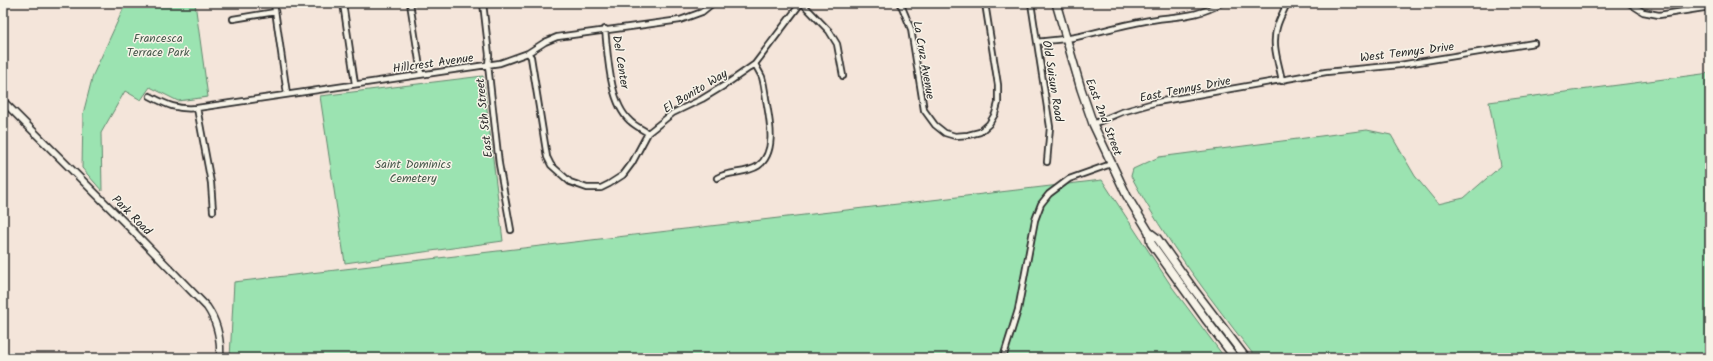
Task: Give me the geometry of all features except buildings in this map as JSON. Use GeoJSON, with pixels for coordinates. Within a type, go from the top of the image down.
{"type":"FeatureCollection","features":[{"type":"Feature","properties":{"kind":"main road","name":"East 2nd Street"},"geometry":{"type":"LineString","coordinates":[[1056,3],[1065,38],[1093,124],[1127,196],[1149,232],[1151,243],[1198,310],[1235,358]]}},
{"type":"Feature","properties":{"kind":"main road","name":"East 2nd Street"},"geometry":{"type":"LineString","coordinates":[[1149,232],[1158,238],[1192,287],[1246,358]]}},
{"type":"Feature","properties":{"kind":"street"},"geometry":{"type":"LineString","coordinates":[[274,3],[287,94]]}},
{"type":"Feature","properties":{"kind":"street"},"geometry":{"type":"LineString","coordinates":[[343,3],[355,84]]}},
{"type":"Feature","properties":{"kind":"street"},"geometry":{"type":"LineString","coordinates":[[410,3],[421,74]]}},
{"type":"Feature","properties":{"kind":"street","name":"East 5th Street"},"geometry":{"type":"LineString","coordinates":[[483,3],[499,164],[511,230]]}},
{"type":"Feature","properties":{"kind":"street","name":"Hillcrest Avenue"},"geometry":{"type":"LineString","coordinates":[[150,96],[172,107],[182,110],[488,65],[514,59],[557,37],[693,16],[702,12],[713,3]]}},
{"type":"Feature","properties":{"kind":"street"},"geometry":{"type":"LineString","coordinates":[[801,3],[829,31],[837,44],[843,76]]}},
{"type":"Feature","properties":{"kind":"street","name":"El Bonito Way"},"geometry":{"type":"LineString","coordinates":[[528,53],[531,58],[547,158],[551,165],[570,182],[586,188],[601,188],[623,175],[632,163],[648,134],[673,113],[725,86],[755,64],[801,3]]}},
{"type":"Feature","properties":{"kind":"street","name":"La Cruz Avenue"},"geometry":{"type":"LineString","coordinates":[[899,3],[910,29],[924,110],[935,125],[945,133],[955,136],[980,132],[989,124],[995,114],[998,103],[998,85],[985,3]]}},
{"type":"Feature","properties":{"kind":"street","name":"Old Suisun Road"},"geometry":{"type":"LineString","coordinates":[[1031,3],[1050,127],[1047,162]]}},
{"type":"Feature","properties":{"kind":"street"},"geometry":{"type":"LineString","coordinates":[[1037,42],[1065,38],[1154,19],[1190,16],[1209,10],[1221,3]]}},
{"type":"Feature","properties":{"kind":"street"},"geometry":{"type":"LineString","coordinates":[[1282,81],[1275,51],[1274,38],[1277,26],[1287,3]]}},
{"type":"Feature","properties":{"kind":"street"},"geometry":{"type":"LineString","coordinates":[[1629,3],[1643,12],[1659,14],[1710,7]]}},
{"type":"Feature","properties":{"kind":"street"},"geometry":{"type":"LineString","coordinates":[[233,19],[275,12]]}},
{"type":"Feature","properties":{"kind":"street","name":"Del Center"},"geometry":{"type":"LineString","coordinates":[[605,29],[612,83],[617,100],[624,115],[648,134]]}},
{"type":"Feature","properties":{"kind":"street","name":"West Tennys Drive"},"geometry":{"type":"LineString","coordinates":[[1282,81],[1352,69],[1400,65],[1534,43]]}},
{"type":"Feature","properties":{"kind":"street"},"geometry":{"type":"LineString","coordinates":[[717,178],[724,174],[752,169],[759,166],[767,153],[770,143],[769,120],[762,78],[755,64]]}},
{"type":"Feature","properties":{"kind":"street","name":"East Tennys Drive"},"geometry":{"type":"LineString","coordinates":[[1093,124],[1122,112],[1157,102],[1282,81]]}},
{"type":"Feature","properties":{"kind":"street","name":"Park Road"},"geometry":{"type":"LineString","coordinates":[[3,101],[207,308],[213,316],[219,333],[220,358]]}},
{"type":"Feature","properties":{"kind":"street"},"geometry":{"type":"LineString","coordinates":[[197,108],[211,183],[213,211]]}},
{"type":"Feature","properties":{"kind":"street"},"geometry":{"type":"LineString","coordinates":[[1003,358],[1018,310],[1035,220],[1041,204],[1049,194],[1069,179],[1111,164]]}},
{"type":"Feature","properties":{"kind":"green space","name":"Francesca Terrace Park"},"geometry":{"type":"Polygon","coordinates":[[[126,3],[195,3],[208,97],[178,101],[150,87],[141,100],[125,91],[101,133],[102,191],[82,168],[83,114],[93,75],[126,3]]]}},
{"type":"Feature","properties":{"kind":"green space"},"geometry":{"type":"Polygon","coordinates":[[[1710,73],[1710,358],[1256,358],[1174,247],[1144,200],[1131,176],[1133,169],[1159,157],[1367,130],[1391,135],[1415,176],[1438,204],[1464,198],[1501,166],[1489,102],[1710,73]]]}},
{"type":"Feature","properties":{"kind":"green space","name":"Saint Dominics Cemetery"},"geometry":{"type":"Polygon","coordinates":[[[483,76],[503,241],[345,263],[320,96],[483,76]]]}},
{"type":"Feature","properties":{"kind":"green space"},"geometry":{"type":"Polygon","coordinates":[[[1102,180],[1172,287],[1225,358],[230,358],[234,282],[1102,180]]]}}]}
